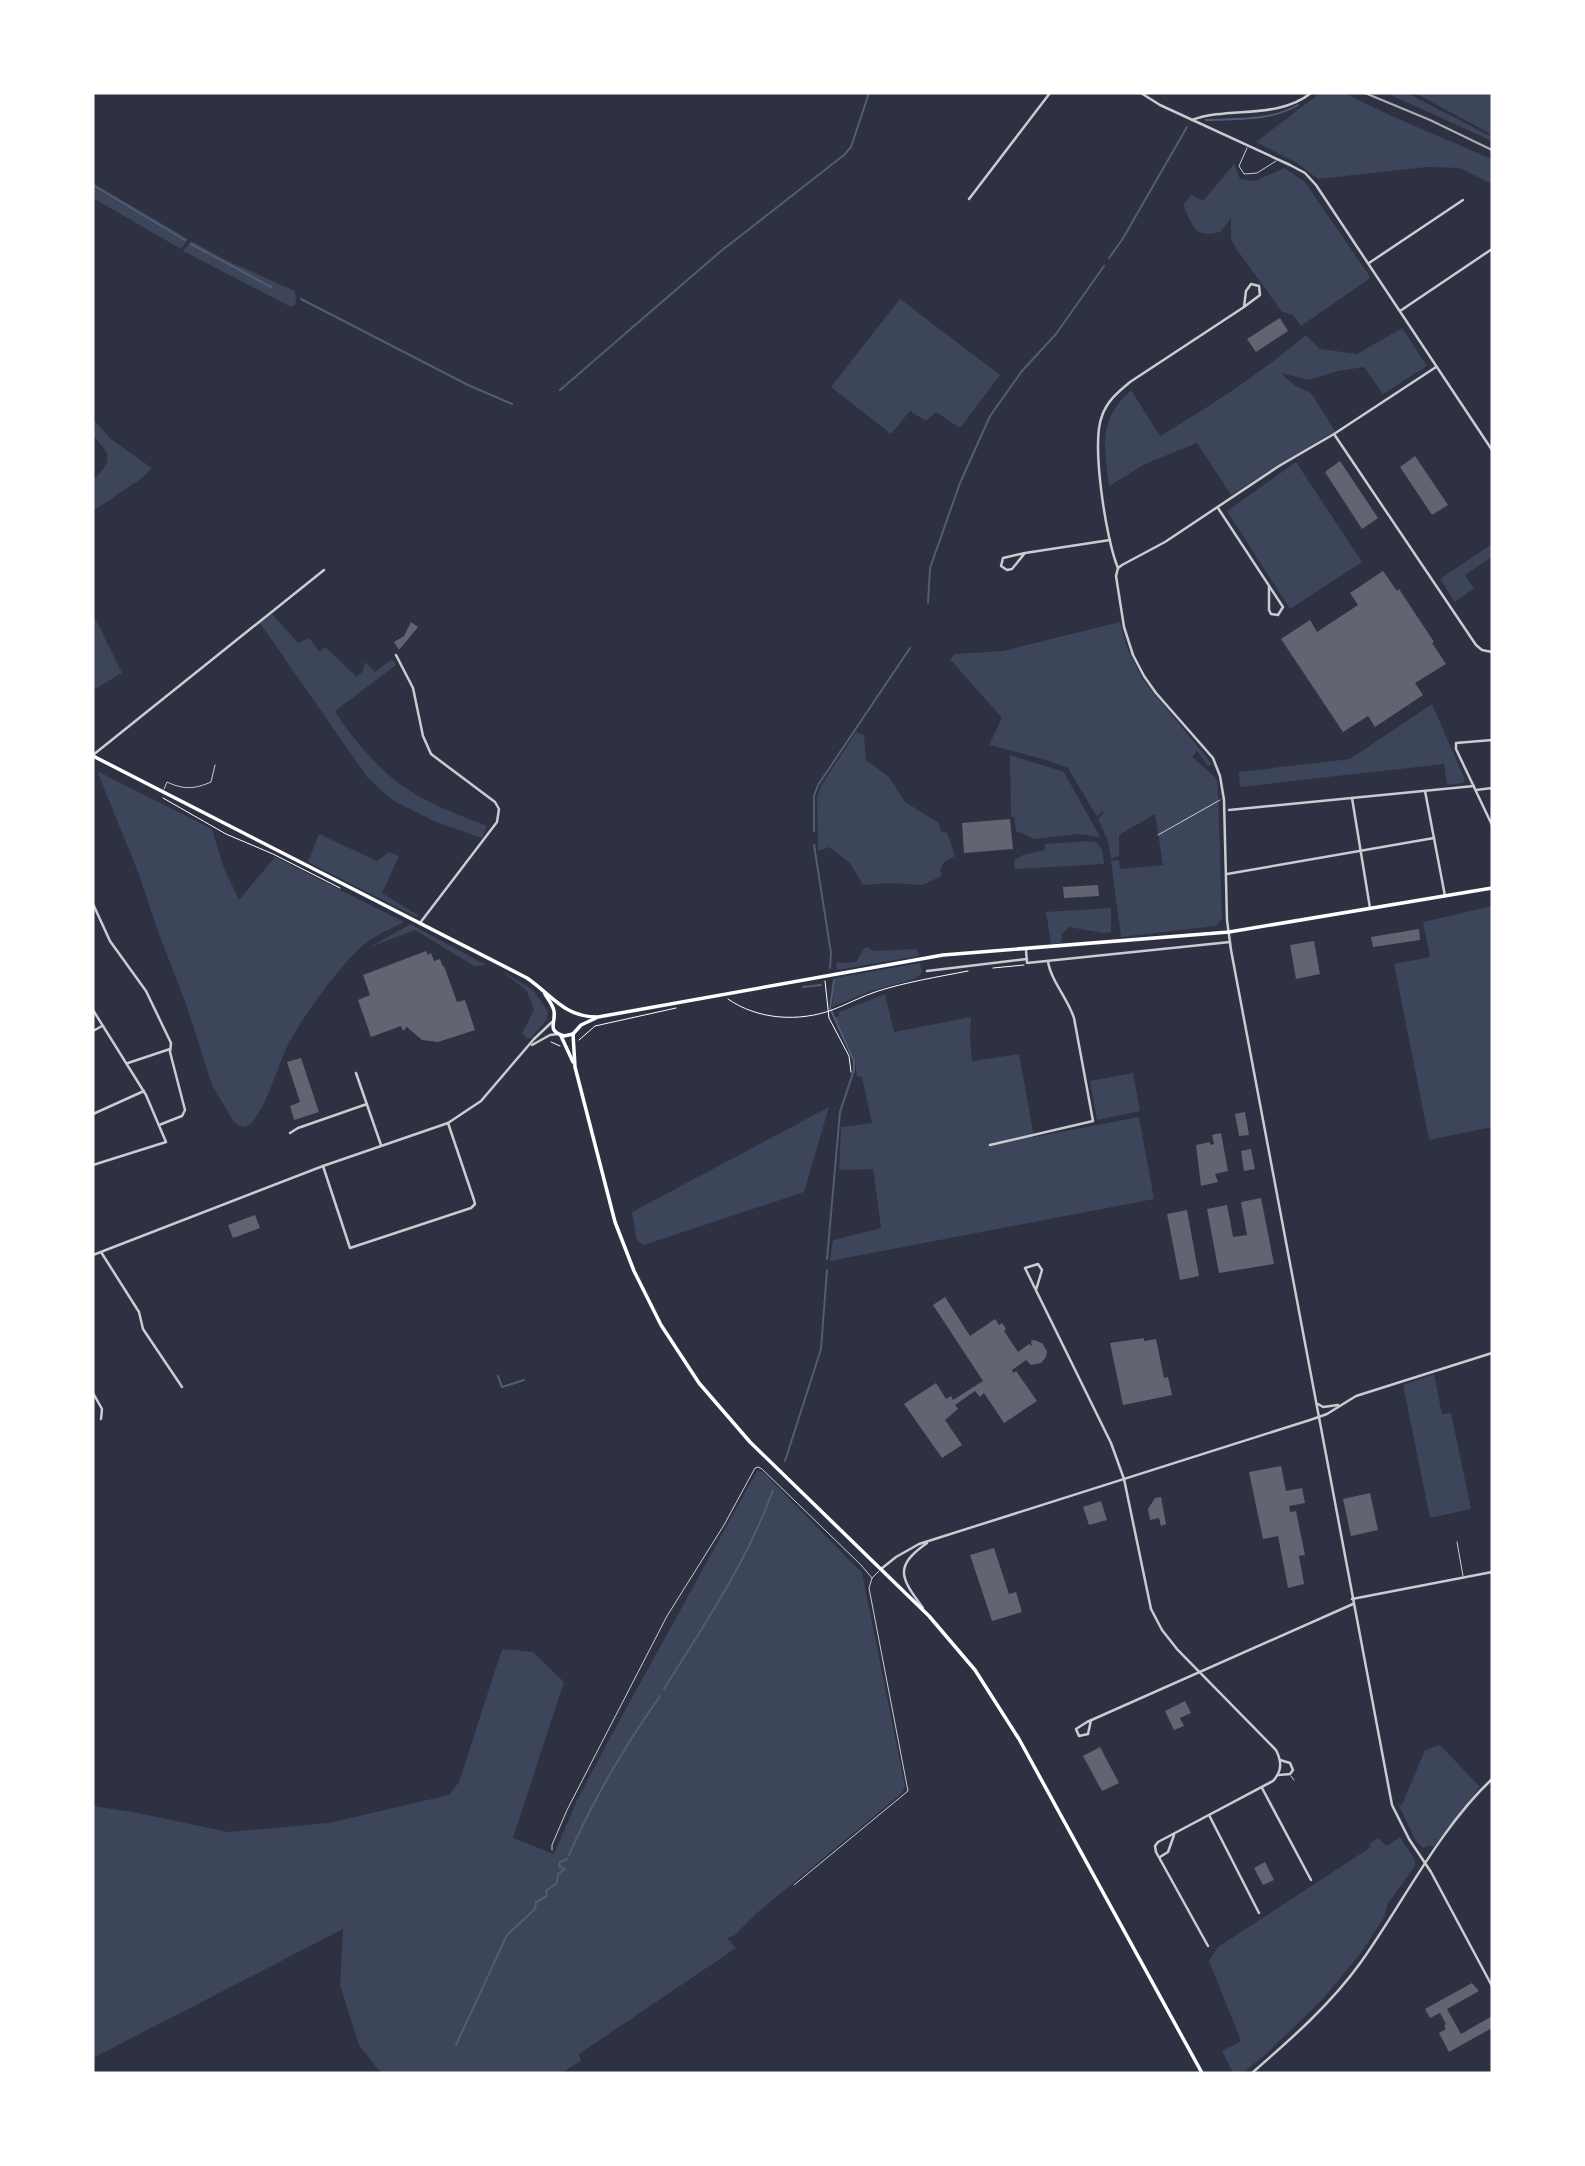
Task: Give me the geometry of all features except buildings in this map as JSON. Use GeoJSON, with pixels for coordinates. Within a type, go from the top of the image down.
{"type":"FeatureCollection","features":[{"type":"Feature","properties":{"kind":"main road"},"geometry":{"type":"LineString","coordinates":[[93,755],[161,794],[527,978],[576,1016],[598,1017],[943,955],[1228,932],[1492,888]]}},
{"type":"Feature","properties":{"kind":"main road"},"geometry":{"type":"LineString","coordinates":[[543,990],[553,1009],[552,1022],[575,1067]]}},
{"type":"Feature","properties":{"kind":"main road"},"geometry":{"type":"LineString","coordinates":[[554,1016],[561,1010],[567,1010]]}},
{"type":"Feature","properties":{"kind":"main road"},"geometry":{"type":"LineString","coordinates":[[576,1016],[578,1027]]}},
{"type":"Feature","properties":{"kind":"main road"},"geometry":{"type":"LineString","coordinates":[[598,1017],[578,1027],[573,1034],[575,1067],[615,1222],[634,1270],[661,1325],[699,1383],[722,1412],[929,1616],[969,1662],[1006,1717],[1202,2073]]}},
{"type":"Feature","properties":{"kind":"main road"},"geometry":{"type":"LineString","coordinates":[[559,1035],[573,1034]]}},
{"type":"Feature","properties":{"kind":"street"},"geometry":{"type":"LineString","coordinates":[[970,199],[1050,93]]}},
{"type":"Feature","properties":{"kind":"street"},"geometry":{"type":"LineString","coordinates":[[1141,93],[1160,106],[1305,173],[1317,185],[1492,450]]}},
{"type":"Feature","properties":{"kind":"street"},"geometry":{"type":"LineString","coordinates":[[1192,120],[1276,108],[1295,103],[1311,93]]}},
{"type":"Feature","properties":{"kind":"street"},"geometry":{"type":"LineString","coordinates":[[1369,263],[1463,200]]}},
{"type":"Feature","properties":{"kind":"street"},"geometry":{"type":"LineString","coordinates":[[1400,311],[1492,250]]}},
{"type":"Feature","properties":{"kind":"street"},"geometry":{"type":"LineString","coordinates":[[1244,307],[1247,287],[1251,284],[1259,285],[1260,295],[1244,307],[1130,382],[1105,408],[1098,429],[1097,450],[1110,540],[1118,568],[1116,576],[1124,627],[1133,655],[1156,693],[1213,758],[1220,776],[1224,800],[1228,932],[1392,1805],[1492,1986]]}},
{"type":"Feature","properties":{"kind":"street"},"geometry":{"type":"LineString","coordinates":[[1118,568],[1165,542],[1436,367]]}},
{"type":"Feature","properties":{"kind":"street"},"geometry":{"type":"LineString","coordinates":[[1334,434],[1476,645],[1482,650],[1492,652]]}},
{"type":"Feature","properties":{"kind":"street"},"geometry":{"type":"LineString","coordinates":[[1217,508],[1269,586],[1283,607],[1278,615],[1271,614],[1269,610],[1269,586]]}},
{"type":"Feature","properties":{"kind":"street"},"geometry":{"type":"LineString","coordinates":[[1025,553],[1012,569],[1007,570],[1001,566],[1005,556],[1110,540]]}},
{"type":"Feature","properties":{"kind":"street"},"geometry":{"type":"LineString","coordinates":[[93,755],[324,570]]}},
{"type":"Feature","properties":{"kind":"street"},"geometry":{"type":"LineString","coordinates":[[397,655],[413,688],[423,736],[431,754],[495,802],[499,809],[497,822],[420,923]]}},
{"type":"Feature","properties":{"kind":"street"},"geometry":{"type":"LineString","coordinates":[[1492,740],[1456,743],[1456,749],[1492,825]]}},
{"type":"Feature","properties":{"kind":"street"},"geometry":{"type":"LineString","coordinates":[[1229,810],[1425,791],[1492,789]]}},
{"type":"Feature","properties":{"kind":"street"},"geometry":{"type":"LineString","coordinates":[[1425,791],[1445,896]]}},
{"type":"Feature","properties":{"kind":"street"},"geometry":{"type":"LineString","coordinates":[[1352,798],[1370,909]]}},
{"type":"Feature","properties":{"kind":"street"},"geometry":{"type":"LineString","coordinates":[[1226,874],[1434,838]]}},
{"type":"Feature","properties":{"kind":"street"},"geometry":{"type":"LineString","coordinates":[[93,906],[115,950],[139,981],[157,1011],[171,1043],[170,1049],[185,1110],[182,1116],[159,1125]]}},
{"type":"Feature","properties":{"kind":"street"},"geometry":{"type":"LineString","coordinates":[[927,971],[1230,942]]}},
{"type":"Feature","properties":{"kind":"street"},"geometry":{"type":"LineString","coordinates":[[1026,949],[1027,961]]}},
{"type":"Feature","properties":{"kind":"street"},"geometry":{"type":"LineString","coordinates":[[989,1145],[1093,1121],[1074,1018],[1048,967],[1048,961]]}},
{"type":"Feature","properties":{"kind":"street"},"geometry":{"type":"LineString","coordinates":[[93,1010],[144,1091],[166,1142],[93,1166]]}},
{"type":"Feature","properties":{"kind":"street"},"geometry":{"type":"LineString","coordinates":[[94,1255],[323,1166],[448,1123],[481,1101],[552,1022]]}},
{"type":"Feature","properties":{"kind":"street"},"geometry":{"type":"LineString","coordinates":[[93,1031],[103,1026]]}},
{"type":"Feature","properties":{"kind":"street"},"geometry":{"type":"LineString","coordinates":[[529,1046],[544,1038],[559,1035]]}},
{"type":"Feature","properties":{"kind":"street"},"geometry":{"type":"LineString","coordinates":[[128,1063],[170,1049]]}},
{"type":"Feature","properties":{"kind":"street"},"geometry":{"type":"LineString","coordinates":[[356,1073],[382,1146]]}},
{"type":"Feature","properties":{"kind":"street"},"geometry":{"type":"LineString","coordinates":[[93,1114],[144,1091]]}},
{"type":"Feature","properties":{"kind":"street"},"geometry":{"type":"LineString","coordinates":[[290,1133],[367,1104]]}},
{"type":"Feature","properties":{"kind":"street"},"geometry":{"type":"LineString","coordinates":[[323,1166],[351,1248],[471,1208],[474,1200],[448,1123]]}},
{"type":"Feature","properties":{"kind":"street"},"geometry":{"type":"LineString","coordinates":[[101,1252],[139,1312],[143,1329],[182,1387]]}},
{"type":"Feature","properties":{"kind":"street"},"geometry":{"type":"LineString","coordinates":[[1036,1290],[1042,1272],[1041,1267],[1034,1264],[1025,1268],[1105,1430],[1124,1479],[1152,1609],[1162,1630],[1276,1750],[1280,1760],[1278,1775]]}},
{"type":"Feature","properties":{"kind":"street"},"geometry":{"type":"LineString","coordinates":[[1316,1403],[1331,1407],[1356,1396],[1492,1353]]}},
{"type":"Feature","properties":{"kind":"street"},"geometry":{"type":"LineString","coordinates":[[93,1393],[102,1409],[101,1419]]}},
{"type":"Feature","properties":{"kind":"street"},"geometry":{"type":"LineString","coordinates":[[881,1569],[903,1552],[929,1541],[1319,1417],[1335,1410],[1341,1404]]}},
{"type":"Feature","properties":{"kind":"street"},"geometry":{"type":"LineString","coordinates":[[929,1541],[908,1558],[903,1571],[905,1583],[929,1616]]}},
{"type":"Feature","properties":{"kind":"street"},"geometry":{"type":"LineString","coordinates":[[1091,1720],[1088,1734],[1079,1736],[1076,1729],[1079,1725],[1200,1673],[1353,1602],[1492,1572]]}},
{"type":"Feature","properties":{"kind":"street"},"geometry":{"type":"LineString","coordinates":[[1208,1946],[1156,1846],[1158,1842],[1262,1788],[1278,1775],[1290,1774],[1293,1770],[1292,1764],[1280,1760]]}},
{"type":"Feature","properties":{"kind":"street"},"geometry":{"type":"LineString","coordinates":[[1252,2073],[1313,2017],[1359,1966],[1426,1864],[1471,1802],[1492,1779]]}},
{"type":"Feature","properties":{"kind":"street"},"geometry":{"type":"LineString","coordinates":[[1262,1788],[1311,1880]]}},
{"type":"Feature","properties":{"kind":"street"},"geometry":{"type":"LineString","coordinates":[[1209,1815],[1259,1913]]}},
{"type":"Feature","properties":{"kind":"street"},"geometry":{"type":"LineString","coordinates":[[1160,1857],[1168,1852],[1174,1835]]}},
{"type":"Feature","properties":{"kind":"lane"},"geometry":{"type":"LineString","coordinates":[[1247,146],[1239,166],[1244,174],[1257,173],[1279,160]]}},
{"type":"Feature","properties":{"kind":"lane"},"geometry":{"type":"LineString","coordinates":[[161,794],[167,782],[181,788],[198,788],[211,782],[215,765]]}},
{"type":"Feature","properties":{"kind":"lane"},"geometry":{"type":"LineString","coordinates":[[1158,835],[1218,800],[1224,800]]}},
{"type":"Feature","properties":{"kind":"lane"},"geometry":{"type":"LineString","coordinates":[[1224,810],[1229,810]]}},
{"type":"Feature","properties":{"kind":"lane"},"geometry":{"type":"LineString","coordinates":[[93,1250],[94,1255]]}},
{"type":"Feature","properties":{"kind":"lane"},"geometry":{"type":"LineString","coordinates":[[552,1850],[567,1810],[667,1616],[724,1525],[755,1468],[762,1469],[803,1507],[872,1578]]}},
{"type":"Feature","properties":{"kind":"lane"},"geometry":{"type":"LineString","coordinates":[[1457,1542],[1464,1578]]}},
{"type":"Feature","properties":{"kind":"lane"},"geometry":{"type":"LineString","coordinates":[[793,1885],[908,1791],[869,1588],[872,1578],[881,1569]]}},
{"type":"Feature","properties":{"kind":"lane"},"geometry":{"type":"LineString","coordinates":[[1290,1774],[1294,1780]]}},
{"type":"Feature","properties":{"kind":"path"},"geometry":{"type":"LineString","coordinates":[[161,794],[226,834],[273,854],[345,891]]}},
{"type":"Feature","properties":{"kind":"path"},"geometry":{"type":"LineString","coordinates":[[984,969],[1027,961]]}},
{"type":"Feature","properties":{"kind":"path"},"geometry":{"type":"LineString","coordinates":[[724,998],[775,1016],[801,1017],[838,1008],[872,993],[908,982],[975,970]]}},
{"type":"Feature","properties":{"kind":"path"},"geometry":{"type":"LineString","coordinates":[[824,975],[829,1018],[849,1056],[851,1072]]}},
{"type":"Feature","properties":{"kind":"path"},"geometry":{"type":"LineString","coordinates":[[575,1044],[595,1026],[682,1007]]}},
{"type":"Feature","properties":{"kind":"path"},"geometry":{"type":"LineString","coordinates":[[544,1038],[563,1048]]}},
{"type":"Feature","properties":{"kind":"shaded area"},"geometry":{"type":"Polygon","coordinates":[[[1320,93],[1344,93],[1492,159],[1492,184],[1460,168],[1427,167],[1318,179],[1297,163],[1256,142],[1320,93]]]}},
{"type":"Feature","properties":{"kind":"shaded area"},"geometry":{"type":"Polygon","coordinates":[[[1386,93],[1407,93],[1492,137],[1492,141],[1386,93]]]}},
{"type":"Feature","properties":{"kind":"shaded area"},"geometry":{"type":"Polygon","coordinates":[[[1415,93],[1492,93],[1492,135],[1487,132],[1415,93]]]}},
{"type":"Feature","properties":{"kind":"shaded area"},"geometry":{"type":"Polygon","coordinates":[[[1234,164],[1240,179],[1255,181],[1284,168],[1304,181],[1369,275],[1369,279],[1301,326],[1293,315],[1282,312],[1235,247],[1231,239],[1231,218],[1220,232],[1199,232],[1183,205],[1191,195],[1203,201],[1234,164]]]}},
{"type":"Feature","properties":{"kind":"shaded area"},"geometry":{"type":"Polygon","coordinates":[[[93,183],[188,239],[181,249],[93,198],[93,183]]]}},
{"type":"Feature","properties":{"kind":"shaded area"},"geometry":{"type":"Polygon","coordinates":[[[191,241],[295,291],[296,304],[291,307],[183,251],[191,241]]]}},
{"type":"Feature","properties":{"kind":"shaded area"},"geometry":{"type":"Polygon","coordinates":[[[900,299],[1000,375],[960,428],[936,412],[926,421],[910,411],[891,434],[831,387],[900,299]]]}},
{"type":"Feature","properties":{"kind":"shaded area"},"geometry":{"type":"Polygon","coordinates":[[[1402,328],[1427,366],[1383,394],[1364,367],[1309,380],[1281,373],[1294,385],[1311,393],[1335,431],[1231,495],[1197,443],[1145,464],[1109,486],[1105,446],[1108,423],[1120,401],[1131,390],[1160,436],[1235,388],[1306,335],[1320,349],[1357,354],[1402,328]]]}},
{"type":"Feature","properties":{"kind":"shaded area"},"geometry":{"type":"Polygon","coordinates":[[[93,419],[111,439],[152,468],[142,478],[93,511],[93,480],[104,468],[108,458],[93,436],[93,419]]]}},
{"type":"Feature","properties":{"kind":"shaded area"},"geometry":{"type":"Polygon","coordinates":[[[1296,462],[1362,562],[1290,609],[1227,511],[1296,462]]]}},
{"type":"Feature","properties":{"kind":"shaded area"},"geometry":{"type":"Polygon","coordinates":[[[1492,544],[1492,557],[1465,575],[1474,588],[1455,602],[1440,579],[1492,544]]]}},
{"type":"Feature","properties":{"kind":"shaded area"},"geometry":{"type":"Polygon","coordinates":[[[93,614],[122,673],[93,690],[93,614]]]}},
{"type":"Feature","properties":{"kind":"shaded area"},"geometry":{"type":"Polygon","coordinates":[[[272,614],[298,643],[309,638],[320,652],[325,647],[357,677],[363,671],[365,662],[375,672],[391,660],[394,661],[396,665],[335,711],[385,772],[434,804],[487,826],[482,838],[436,822],[392,800],[367,777],[260,623],[272,614]]]}},
{"type":"Feature","properties":{"kind":"shaded area"},"geometry":{"type":"Polygon","coordinates":[[[1120,622],[1127,648],[1143,680],[1212,764],[1208,766],[1197,751],[1192,757],[1216,778],[1218,788],[1222,918],[1216,926],[1121,937],[1111,861],[1119,860],[1120,869],[1163,865],[1155,814],[1119,835],[1119,856],[1111,859],[1108,841],[1098,819],[1104,812],[1097,817],[1068,768],[989,745],[1002,718],[950,659],[955,654],[1003,651],[1120,622]]]}},
{"type":"Feature","properties":{"kind":"shaded area"},"geometry":{"type":"Polygon","coordinates":[[[1432,704],[1465,780],[1463,783],[1447,785],[1444,764],[1240,787],[1239,772],[1350,759],[1432,704]]]}},
{"type":"Feature","properties":{"kind":"shaded area"},"geometry":{"type":"Polygon","coordinates":[[[856,732],[864,735],[866,760],[889,777],[905,802],[939,823],[941,831],[947,833],[955,856],[944,862],[940,870],[942,876],[922,885],[863,885],[850,863],[829,847],[818,851],[817,797],[821,786],[856,732]]]}},
{"type":"Feature","properties":{"kind":"shaded area"},"geometry":{"type":"Polygon","coordinates":[[[1010,755],[1064,772],[1100,837],[1078,834],[1035,839],[1016,831],[1014,817],[1011,817],[1010,755]]]}},
{"type":"Feature","properties":{"kind":"shaded area"},"geometry":{"type":"Polygon","coordinates":[[[97,771],[212,829],[224,868],[239,900],[275,857],[404,922],[366,942],[331,980],[292,1037],[262,1107],[248,1126],[234,1122],[212,1085],[138,872],[97,771]]]}},
{"type":"Feature","properties":{"kind":"shaded area"},"geometry":{"type":"Polygon","coordinates":[[[319,834],[377,861],[389,852],[399,856],[382,893],[419,916],[416,917],[308,862],[319,834]]]}},
{"type":"Feature","properties":{"kind":"shaded area"},"geometry":{"type":"Polygon","coordinates":[[[1096,842],[1102,849],[1104,864],[1015,869],[1014,860],[1045,850],[1045,844],[1096,842]]]}},
{"type":"Feature","properties":{"kind":"shaded area"},"geometry":{"type":"Polygon","coordinates":[[[1492,906],[1492,1127],[1429,1140],[1394,964],[1430,957],[1423,922],[1492,906]]]}},
{"type":"Feature","properties":{"kind":"shaded area"},"geometry":{"type":"Polygon","coordinates":[[[1111,908],[1111,932],[1069,927],[1062,934],[1061,943],[1051,944],[1046,912],[1111,908]]]}},
{"type":"Feature","properties":{"kind":"shaded area"},"geometry":{"type":"Polygon","coordinates":[[[411,924],[486,965],[474,966],[415,930],[368,948],[411,924]]]}},
{"type":"Feature","properties":{"kind":"shaded area"},"geometry":{"type":"Polygon","coordinates":[[[867,947],[873,951],[917,949],[919,956],[837,970],[836,963],[856,962],[867,947]]]}},
{"type":"Feature","properties":{"kind":"shaded area"},"geometry":{"type":"Polygon","coordinates":[[[920,963],[922,973],[915,979],[871,991],[832,1007],[835,978],[920,963]]]}},
{"type":"Feature","properties":{"kind":"shaded area"},"geometry":{"type":"Polygon","coordinates":[[[500,970],[532,989],[548,1011],[547,1019],[531,1038],[526,1038],[522,1033],[534,1010],[527,991],[500,970]]]}},
{"type":"Feature","properties":{"kind":"shaded area"},"geometry":{"type":"Polygon","coordinates":[[[885,994],[894,1032],[971,1017],[972,1061],[1019,1054],[1034,1137],[1139,1117],[1154,1199],[830,1261],[833,1240],[881,1228],[873,1169],[839,1170],[841,1127],[872,1123],[862,1077],[857,1076],[855,1060],[835,1017],[839,1016],[839,1012],[885,994]]]}},
{"type":"Feature","properties":{"kind":"shaded area"},"geometry":{"type":"Polygon","coordinates":[[[1133,1073],[1140,1111],[1097,1120],[1090,1081],[1133,1073]]]}},
{"type":"Feature","properties":{"kind":"shaded area"},"geometry":{"type":"Polygon","coordinates":[[[829,1107],[804,1192],[644,1245],[637,1241],[632,1212],[829,1107]]]}},
{"type":"Feature","properties":{"kind":"shaded area"},"geometry":{"type":"Polygon","coordinates":[[[1434,1374],[1442,1414],[1451,1413],[1471,1509],[1430,1518],[1403,1385],[1434,1374]]]}},
{"type":"Feature","properties":{"kind":"shaded area"},"geometry":{"type":"Polygon","coordinates":[[[757,1471],[763,1472],[862,1573],[905,1786],[902,1793],[758,1912],[734,1936],[727,1938],[736,1948],[579,2054],[581,2061],[561,2073],[381,2073],[359,2045],[340,1985],[343,1929],[93,2058],[93,1806],[228,1832],[329,1823],[449,1795],[459,1782],[502,1649],[533,1652],[564,1682],[513,1838],[554,1854],[577,1800],[757,1471]]]}},
{"type":"Feature","properties":{"kind":"shaded area"},"geometry":{"type":"Polygon","coordinates":[[[1440,1745],[1480,1787],[1433,1847],[1430,1845],[1423,1848],[1416,1841],[1398,1804],[1402,1805],[1425,1750],[1440,1745]]]}},
{"type":"Feature","properties":{"kind":"shaded area"},"geometry":{"type":"Polygon","coordinates":[[[1400,1837],[1415,1860],[1415,1866],[1387,1905],[1385,1916],[1361,1953],[1322,2000],[1264,2056],[1242,2073],[1233,2073],[1222,2051],[1241,2041],[1209,1961],[1218,1947],[1371,1847],[1369,1844],[1378,1838],[1387,1846],[1400,1837]]]}},
{"type":"Feature","properties":{"kind":"waterway"},"geometry":{"type":"LineString","coordinates":[[560,390],[721,251],[844,155],[851,147],[869,93]]}},
{"type":"Feature","properties":{"kind":"waterway"},"geometry":{"type":"LineString","coordinates":[[1206,120],[1265,117],[1298,105]]}},
{"type":"Feature","properties":{"kind":"waterway"},"geometry":{"type":"LineString","coordinates":[[1109,258],[1187,127]]}},
{"type":"Feature","properties":{"kind":"waterway"},"geometry":{"type":"LineString","coordinates":[[93,185],[185,240]]}},
{"type":"Feature","properties":{"kind":"waterway"},"geometry":{"type":"LineString","coordinates":[[191,244],[271,287]]}},
{"type":"Feature","properties":{"kind":"waterway"},"geometry":{"type":"LineString","coordinates":[[928,603],[930,568],[960,483],[990,416],[1022,371],[1056,334],[1104,266]]}},
{"type":"Feature","properties":{"kind":"waterway"},"geometry":{"type":"LineString","coordinates":[[301,299],[468,385],[512,404]]}},
{"type":"Feature","properties":{"kind":"waterway"},"geometry":{"type":"LineString","coordinates":[[814,831],[814,796],[818,785],[910,648]]}},
{"type":"Feature","properties":{"kind":"waterway"},"geometry":{"type":"LineString","coordinates":[[814,845],[831,953],[830,968]]}},
{"type":"Feature","properties":{"kind":"waterway"},"geometry":{"type":"LineString","coordinates":[[827,1259],[840,1112],[854,1070],[854,1061],[830,1008],[834,980]]}},
{"type":"Feature","properties":{"kind":"waterway"},"geometry":{"type":"LineString","coordinates":[[803,987],[821,985]]}},
{"type":"Feature","properties":{"kind":"waterway"},"geometry":{"type":"LineString","coordinates":[[785,1461],[821,1349],[827,1270]]}},
{"type":"Feature","properties":{"kind":"waterway"},"geometry":{"type":"LineString","coordinates":[[498,1376],[502,1387],[524,1380]]}},
{"type":"Feature","properties":{"kind":"waterway"},"geometry":{"type":"LineString","coordinates":[[664,1689],[738,1568],[773,1490]]}},
{"type":"Feature","properties":{"kind":"waterway"},"geometry":{"type":"LineString","coordinates":[[569,1855],[610,1773],[660,1696]]}},
{"type":"Feature","properties":{"kind":"waterway"},"geometry":{"type":"LineString","coordinates":[[456,2045],[507,1935],[535,1909],[536,1902],[547,1896],[546,1891],[557,1883],[558,1874],[565,1869],[559,1866],[560,1862],[567,1859]]}},
{"type":"Feature","properties":{"kind":"railway"},"geometry":{"type":"LineString","coordinates":[[1365,93],[1492,150]]}}]}
